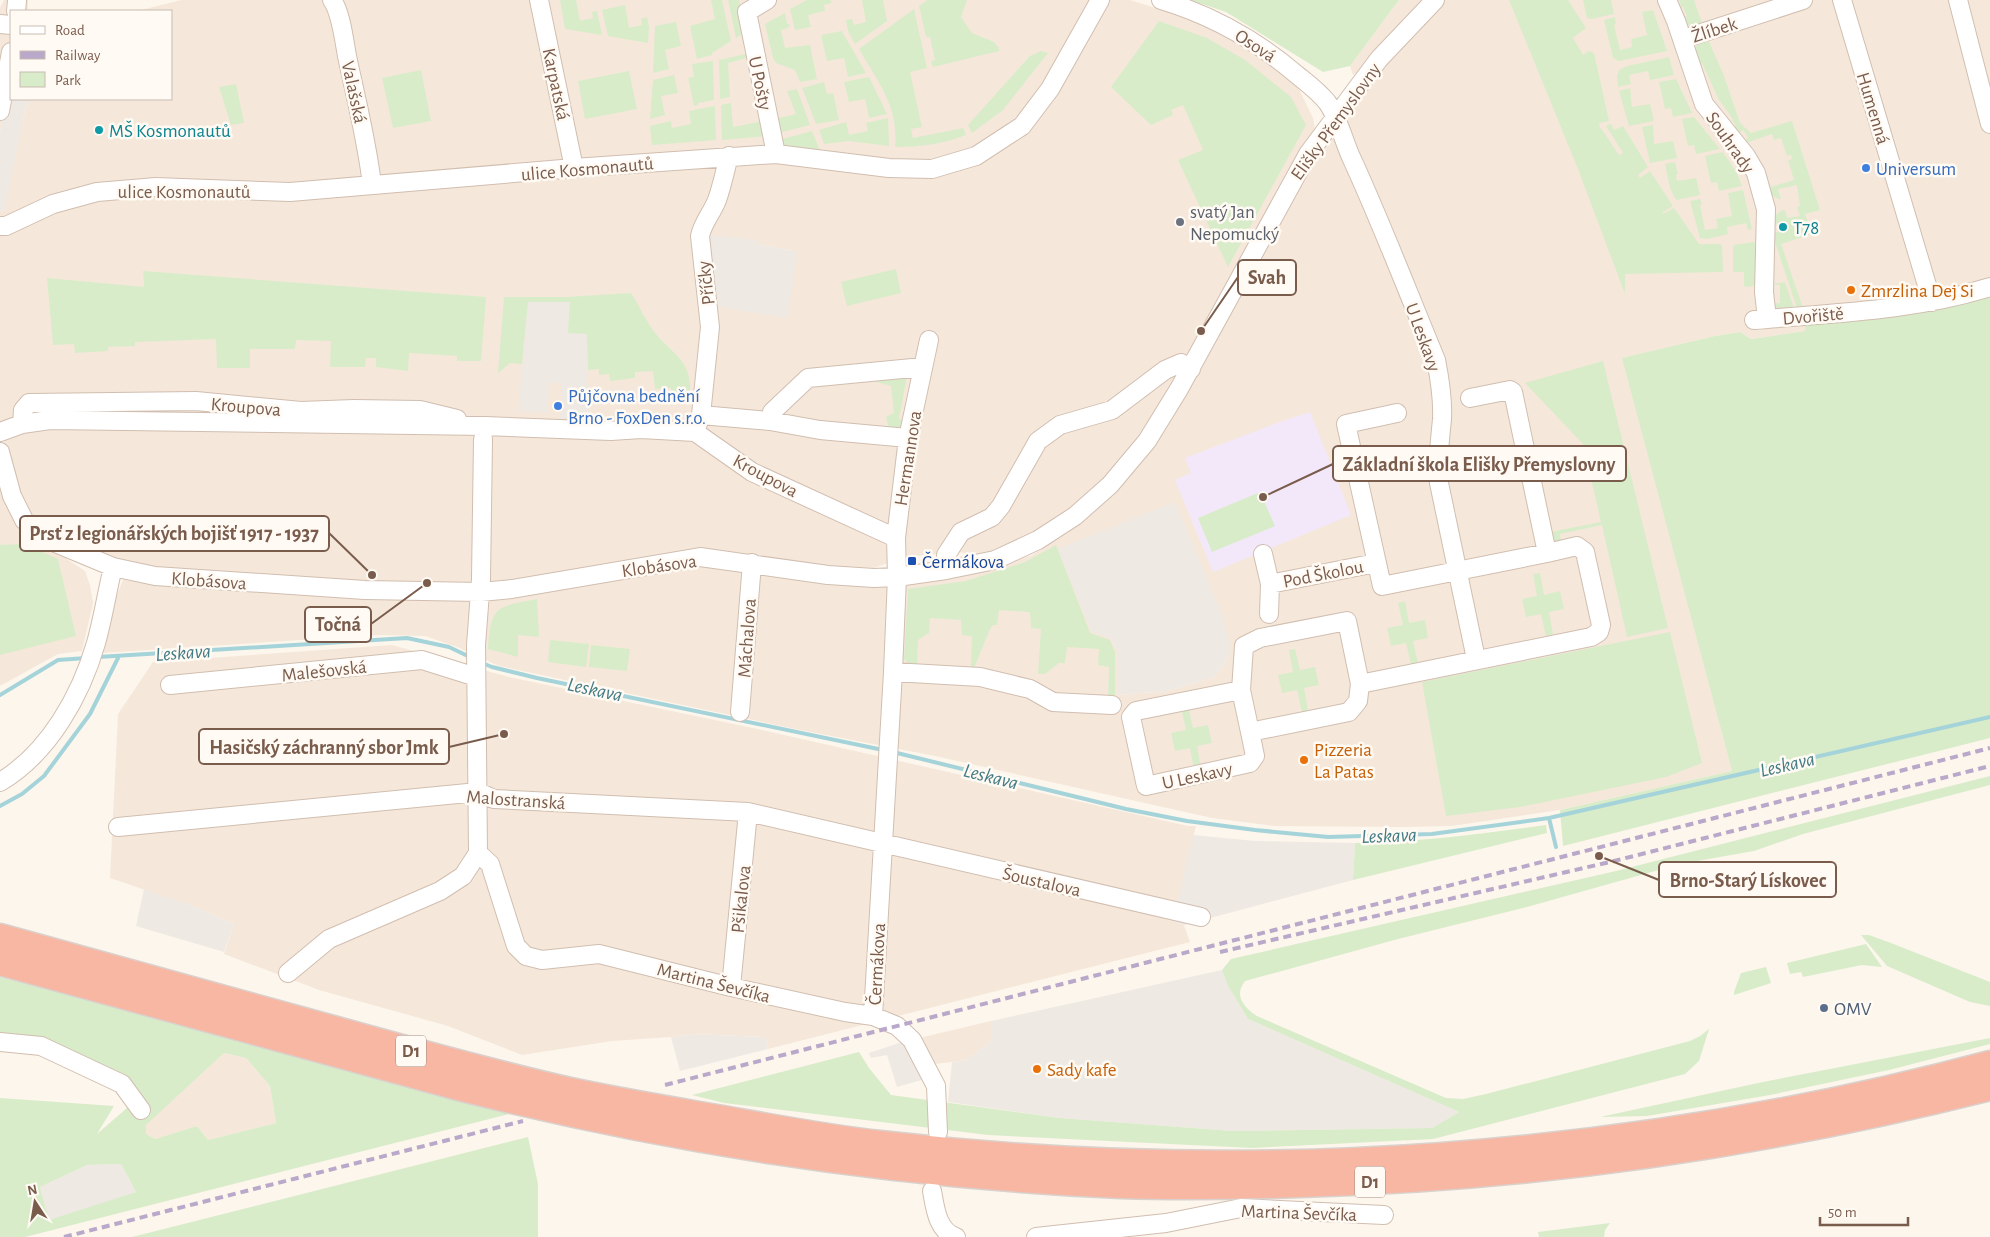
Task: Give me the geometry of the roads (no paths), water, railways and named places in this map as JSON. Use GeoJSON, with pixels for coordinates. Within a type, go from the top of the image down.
{"type":"FeatureCollection","features":[{"type":"Feature","properties":{"kind":"highway","name":"D1"},"geometry":{"type":"LineString","coordinates":[[0,937],[472,1067],[566,1090],[645,1106],[829,1137],[1017,1156],[1214,1164],[1311,1163],[1404,1159],[1545,1147],[1731,1121],[1845,1099],[1990,1064]]}},
{"type":"Feature","properties":{"kind":"highway","name":"D1"},"geometry":{"type":"LineString","coordinates":[[0,962],[462,1088],[538,1107],[623,1124],[744,1147],[830,1160],[1122,1185],[1221,1186],[1316,1184],[1502,1173],[1616,1160],[1766,1136],[1990,1087]]}},
{"type":"Feature","properties":{"kind":"street","name":"Valašská"},"geometry":{"type":"LineString","coordinates":[[332,0],[337,7],[369,155],[372,185]]}},
{"type":"Feature","properties":{"kind":"street","name":"Karpatská"},"geometry":{"type":"LineString","coordinates":[[539,0],[574,168]]}},
{"type":"Feature","properties":{"kind":"street","name":"U Pošty"},"geometry":{"type":"LineString","coordinates":[[767,0],[745,6],[776,154]]}},
{"type":"Feature","properties":{"kind":"street","name":"ulice Kosmonautů"},"geometry":{"type":"LineString","coordinates":[[0,226],[6,226],[53,204],[97,192],[156,186],[290,192],[574,168],[776,154],[889,168],[932,169],[976,156],[1022,126],[1050,89],[1100,0]]}},
{"type":"Feature","properties":{"kind":"street","name":"Osová"},"geometry":{"type":"LineString","coordinates":[[1161,0],[1213,19],[1246,37],[1282,62],[1316,90],[1336,115]]}},
{"type":"Feature","properties":{"kind":"street","name":"Elišky Přemyslovny"},"geometry":{"type":"LineString","coordinates":[[897,577],[995,560],[1038,540],[1075,516],[1110,486],[1147,441],[1191,369],[1301,164],[1379,59],[1435,0]]}},
{"type":"Feature","properties":{"kind":"street","name":"Souhrady"},"geometry":{"type":"LineString","coordinates":[[1667,0],[1704,104],[1746,156],[1756,173],[1766,209],[1764,292],[1760,319]]}},
{"type":"Feature","properties":{"kind":"street","name":"Žlíbek"},"geometry":{"type":"LineString","coordinates":[[1682,40],[1803,0]]}},
{"type":"Feature","properties":{"kind":"street","name":"Humenná"},"geometry":{"type":"LineString","coordinates":[[1842,0],[1932,302]]}},
{"type":"Feature","properties":{"kind":"street"},"geometry":{"type":"LineString","coordinates":[[1958,0],[1990,124]]}},
{"type":"Feature","properties":{"kind":"street"},"geometry":{"type":"LineString","coordinates":[[0,111],[10,57]]}},
{"type":"Feature","properties":{"kind":"street","name":"U Leskavy"},"geometry":{"type":"LineString","coordinates":[[1336,115],[1342,136],[1436,360],[1442,389],[1442,418],[1437,466],[1439,483],[1476,659]]}},
{"type":"Feature","properties":{"kind":"street","name":"Příčky"},"geometry":{"type":"LineString","coordinates":[[695,432],[701,414],[710,327],[700,236],[702,225],[717,200],[729,156]]}},
{"type":"Feature","properties":{"kind":"street","name":"Dvořiště"},"geometry":{"type":"LineString","coordinates":[[1760,319],[1889,309],[1932,302],[1990,287]]}},
{"type":"Feature","properties":{"kind":"street","name":"Hermannova"},"geometry":{"type":"LineString","coordinates":[[897,577],[896,538],[908,438],[930,340]]}},
{"type":"Feature","properties":{"kind":"street"},"geometry":{"type":"LineString","coordinates":[[946,570],[946,555],[961,532],[992,516],[1001,506],[1038,441],[1060,425],[1112,410],[1165,370],[1181,363],[1191,369]]}},
{"type":"Feature","properties":{"kind":"street"},"geometry":{"type":"LineString","coordinates":[[770,421],[772,412],[808,378],[923,367]]}},
{"type":"Feature","properties":{"kind":"street"},"geometry":{"type":"LineString","coordinates":[[1470,398],[1510,390],[1513,392],[1547,552]]}},
{"type":"Feature","properties":{"kind":"street","name":"Kroupova"},"geometry":{"type":"LineString","coordinates":[[0,432],[22,424],[22,410],[29,403],[196,401],[301,411],[354,408],[420,410],[484,433],[641,429],[695,432],[752,472],[896,538]]}},
{"type":"Feature","properties":{"kind":"street"},"geometry":{"type":"LineString","coordinates":[[1360,684],[1591,637],[1599,632],[1601,625],[1585,552],[1577,546],[1382,586],[1346,424],[1396,413]]}},
{"type":"Feature","properties":{"kind":"street"},"geometry":{"type":"LineString","coordinates":[[701,414],[770,421],[820,430],[908,438]]}},
{"type":"Feature","properties":{"kind":"street"},"geometry":{"type":"LineString","coordinates":[[288,973],[329,939],[440,891],[463,876],[478,853],[476,652],[478,603],[481,592],[484,433]]}},
{"type":"Feature","properties":{"kind":"street","name":"Klobásova"},"geometry":{"type":"LineString","coordinates":[[0,452],[12,496],[24,520],[42,536],[113,567],[156,576],[323,588],[481,592],[512,589],[700,557],[828,575],[874,578],[897,577]]}},
{"type":"Feature","properties":{"kind":"street","name":"Pod Školou"},"geometry":{"type":"LineString","coordinates":[[1263,554],[1270,584],[1269,614]]}},
{"type":"Feature","properties":{"kind":"street","name":"Máchalova"},"geometry":{"type":"LineString","coordinates":[[740,712],[752,563]]}},
{"type":"Feature","properties":{"kind":"street","name":"Pod Školou"},"geometry":{"type":"LineString","coordinates":[[1270,584],[1376,563]]}},
{"type":"Feature","properties":{"kind":"street"},"geometry":{"type":"LineString","coordinates":[[0,782],[43,747],[68,712],[86,673],[96,642],[113,567]]}},
{"type":"Feature","properties":{"kind":"street","name":"Čermákova"},"geometry":{"type":"LineString","coordinates":[[873,1016],[897,577]]}},
{"type":"Feature","properties":{"kind":"street","name":"U Leskavy"},"geometry":{"type":"LineString","coordinates":[[1241,690],[1136,711],[1131,717],[1146,786],[1250,763],[1255,756],[1241,690],[1244,646],[1260,638],[1347,621],[1360,684],[1358,701],[1350,712],[1250,732]]}},
{"type":"Feature","properties":{"kind":"street","name":"Malešovská"},"geometry":{"type":"LineString","coordinates":[[170,685],[422,660],[476,674]]}},
{"type":"Feature","properties":{"kind":"street"},"geometry":{"type":"LineString","coordinates":[[893,672],[980,677],[1030,689],[1053,702],[1112,705]]}},
{"type":"Feature","properties":{"kind":"street","name":"Malostranská"},"geometry":{"type":"LineString","coordinates":[[118,828],[478,792],[494,799],[748,812],[882,844]]}},
{"type":"Feature","properties":{"kind":"street","name":"Pšikalova"},"geometry":{"type":"LineString","coordinates":[[731,986],[748,812]]}},
{"type":"Feature","properties":{"kind":"street","name":"Šoustalova"},"geometry":{"type":"LineString","coordinates":[[882,844],[1201,917]]}},
{"type":"Feature","properties":{"kind":"street","name":"Martina Ševčíka"},"geometry":{"type":"LineString","coordinates":[[478,853],[490,864],[516,946],[526,956],[542,960],[599,954],[845,1012],[873,1016],[897,1026],[912,1040],[936,1086],[938,1132]]}},
{"type":"Feature","properties":{"kind":"street"},"geometry":{"type":"LineString","coordinates":[[0,1042],[41,1046],[122,1084],[141,1110]]}},
{"type":"Feature","properties":{"kind":"street"},"geometry":{"type":"LineString","coordinates":[[932,1191],[938,1220],[952,1236],[956,1237]]}},
{"type":"Feature","properties":{"kind":"street","name":"Martina Ševčíka"},"geometry":{"type":"LineString","coordinates":[[1036,1237],[1166,1223],[1241,1208],[1384,1215]]}},
{"type":"Feature","properties":{"kind":"waterway","name":"Leskava"},"geometry":{"type":"LineString","coordinates":[[98,657],[407,638],[449,647],[472,658]]}},
{"type":"Feature","properties":{"kind":"waterway"},"geometry":{"type":"LineString","coordinates":[[0,806],[22,794],[44,776],[90,714],[119,656]]}},
{"type":"Feature","properties":{"kind":"waterway","name":"Leskava"},"geometry":{"type":"LineString","coordinates":[[0,695],[58,660],[86,658]]}},
{"type":"Feature","properties":{"kind":"waterway","name":"Leskava"},"geometry":{"type":"LineString","coordinates":[[482,663],[537,678],[883,750]]}},
{"type":"Feature","properties":{"kind":"waterway","name":"Leskava"},"geometry":{"type":"LineString","coordinates":[[893,752],[1126,809],[1187,821],[1328,837],[1432,834],[1549,818],[1990,717]]}},
{"type":"Feature","properties":{"kind":"waterway"},"geometry":{"type":"LineString","coordinates":[[1549,818],[1556,847]]}},
{"type":"Feature","properties":{"kind":"railway"},"geometry":{"type":"LineString","coordinates":[[665,1085],[1990,748]]}},
{"type":"Feature","properties":{"kind":"railway"},"geometry":{"type":"LineString","coordinates":[[1220,952],[1614,861],[1990,766]]}},
{"type":"Feature","properties":{"kind":"railway"},"geometry":{"type":"LineString","coordinates":[[64,1237],[523,1121]]}},
{"type":"Feature","properties":{"kind":"place","name":"MŠ Kosmonautů"},"geometry":{"type":"Point","coordinates":[99,130]}},
{"type":"Feature","properties":{"kind":"place","name":"Universum"},"geometry":{"type":"Point","coordinates":[1866,168]}},
{"type":"Feature","properties":{"kind":"place","name":"svatý Jan Nepomucký"},"geometry":{"type":"Point","coordinates":[1180,222]}},
{"type":"Feature","properties":{"kind":"place","name":"T78"},"geometry":{"type":"Point","coordinates":[1783,227]}},
{"type":"Feature","properties":{"kind":"place","name":"Zmrzlina Dej Si"},"geometry":{"type":"Point","coordinates":[1851,290]}},
{"type":"Feature","properties":{"kind":"place","name":"Svah"},"geometry":{"type":"Point","coordinates":[1201,331]}},
{"type":"Feature","properties":{"kind":"place","name":"Půjčovna bednění Brno - FoxDen s.r.o."},"geometry":{"type":"Point","coordinates":[558,406]}},
{"type":"Feature","properties":{"kind":"place","name":"Základní škola Elišky Přemyslovny"},"geometry":{"type":"Point","coordinates":[1263,497]}},
{"type":"Feature","properties":{"kind":"place","name":"Čermákova"},"geometry":{"type":"Point","coordinates":[912,561]}},
{"type":"Feature","properties":{"kind":"place","name":"Prsť z legionářských bojišť 1917 - 1937"},"geometry":{"type":"Point","coordinates":[372,575]}},
{"type":"Feature","properties":{"kind":"place","name":"Točná"},"geometry":{"type":"Point","coordinates":[427,583]}},
{"type":"Feature","properties":{"kind":"place","name":"Hasičský záchranný sbor Jmk"},"geometry":{"type":"Point","coordinates":[504,734]}},
{"type":"Feature","properties":{"kind":"place","name":"Pizzeria La Patas"},"geometry":{"type":"Point","coordinates":[1304,760]}},
{"type":"Feature","properties":{"kind":"place","name":"Brno-Starý Lískovec"},"geometry":{"type":"Point","coordinates":[1599,856]}},
{"type":"Feature","properties":{"kind":"place","name":"OMV"},"geometry":{"type":"Point","coordinates":[1824,1008]}},
{"type":"Feature","properties":{"kind":"place","name":"Sady kafe"},"geometry":{"type":"Point","coordinates":[1037,1069]}}]}
